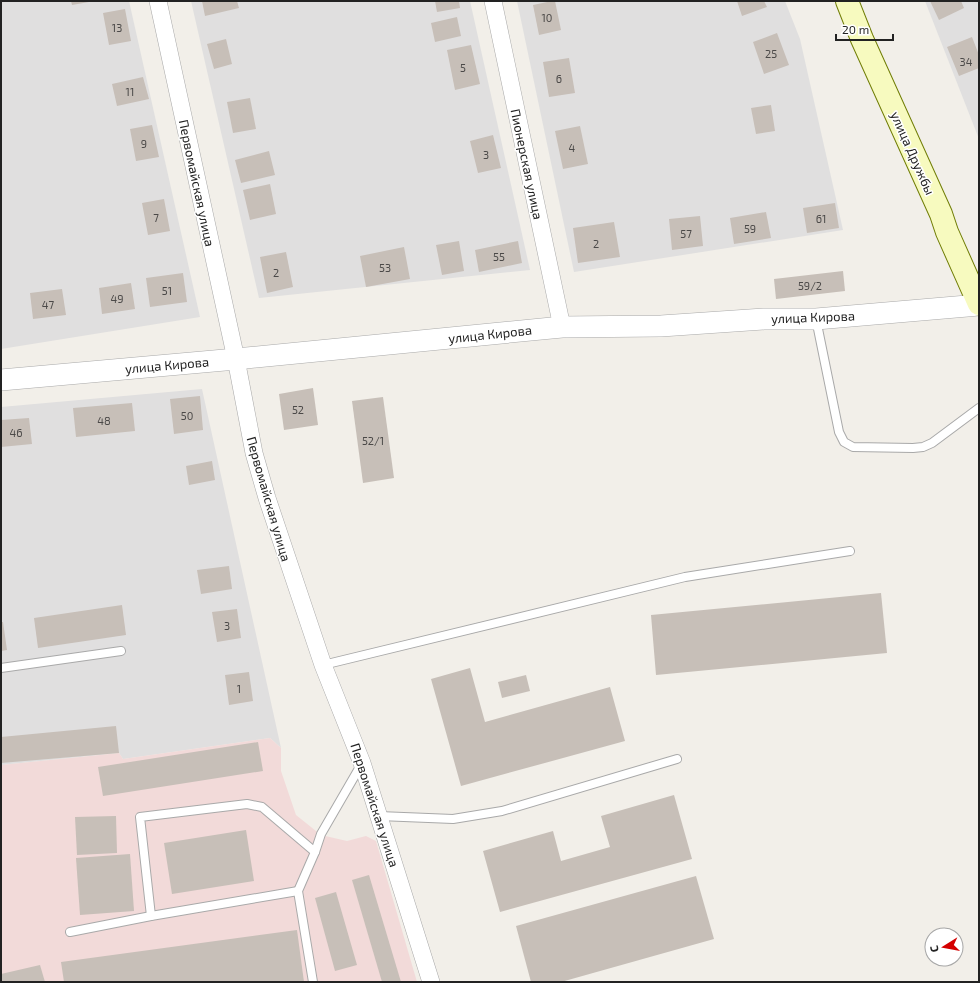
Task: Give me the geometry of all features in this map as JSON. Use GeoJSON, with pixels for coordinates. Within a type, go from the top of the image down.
{"type":"FeatureCollection","features":[{"type":"Feature","properties":{"kind":"main road","name":"улица Дружбы"},"geometry":{"type":"LineString","coordinates":[[847,1],[862,39],[941,214],[979,304]]}},
{"type":"Feature","properties":{"kind":"street","name":"Первомайская улица"},"geometry":{"type":"LineString","coordinates":[[158,1],[236,359],[258,468],[323,664],[362,763],[431,982]]}},
{"type":"Feature","properties":{"kind":"street","name":"Пионерская улица"},"geometry":{"type":"LineString","coordinates":[[493,1],[562,327]]}},
{"type":"Feature","properties":{"kind":"street","name":"улица Кирова"},"geometry":{"type":"LineString","coordinates":[[1,380],[562,327],[661,326],[764,319],[816,319],[979,304]]}},
{"type":"Feature","properties":{"kind":"lane"},"geometry":{"type":"LineString","coordinates":[[816,319],[839,432],[844,442],[853,447],[922,447],[932,443],[979,408]]}},
{"type":"Feature","properties":{"kind":"lane"},"geometry":{"type":"LineString","coordinates":[[323,664],[685,577],[850,551]]}},
{"type":"Feature","properties":{"kind":"lane"},"geometry":{"type":"LineString","coordinates":[[1,668],[121,651]]}},
{"type":"Feature","properties":{"kind":"lane"},"geometry":{"type":"LineString","coordinates":[[379,816],[453,818],[502,811],[677,759]]}},
{"type":"Feature","properties":{"kind":"lane"},"geometry":{"type":"LineString","coordinates":[[313,982],[298,891],[321,834],[362,763]]}},
{"type":"Feature","properties":{"kind":"lane"},"geometry":{"type":"LineString","coordinates":[[151,916],[140,817],[247,804],[262,807],[315,852]]}},
{"type":"Feature","properties":{"kind":"lane"},"geometry":{"type":"LineString","coordinates":[[70,932],[151,916],[298,891]]}},
{"type":"Feature","properties":{"kind":"shaded area"},"geometry":{"type":"Polygon","coordinates":[[[1,1],[129,1],[200,317],[1,349],[1,1]]]}},
{"type":"Feature","properties":{"kind":"shaded area"},"geometry":{"type":"Polygon","coordinates":[[[191,1],[470,1],[530,270],[259,298],[191,1]]]}},
{"type":"Feature","properties":{"kind":"shaded area"},"geometry":{"type":"Polygon","coordinates":[[[517,1],[785,1],[800,39],[843,230],[574,272],[517,1]]]}},
{"type":"Feature","properties":{"kind":"shaded area"},"geometry":{"type":"Polygon","coordinates":[[[925,1],[979,1],[979,139],[925,1]]]}},
{"type":"Feature","properties":{"kind":"shaded area"},"geometry":{"type":"Polygon","coordinates":[[[202,389],[281,748],[270,738],[123,759],[119,753],[1,765],[1,407],[202,389]]]}},
{"type":"Feature","properties":{"kind":"shaded area"},"geometry":{"type":"Polygon","coordinates":[[[270,738],[281,748],[281,771],[296,815],[321,835],[347,841],[366,836],[376,841],[417,982],[1,982],[1,765],[119,753],[123,759],[270,738]]]}},
{"type":"Feature","properties":{"kind":"building"},"geometry":{"type":"Polygon","coordinates":[[[71,1],[89,1],[89,2],[72,5],[71,1]]]}},
{"type":"Feature","properties":{"kind":"building"},"geometry":{"type":"Polygon","coordinates":[[[202,1],[237,1],[239,8],[205,16],[202,1]]]}},
{"type":"Feature","properties":{"kind":"building"},"geometry":{"type":"Polygon","coordinates":[[[435,1],[459,1],[460,8],[437,12],[435,1]]]}},
{"type":"Feature","properties":{"kind":"building"},"geometry":{"type":"Polygon","coordinates":[[[555,1],[561,30],[539,35],[533,5],[555,1]]]}},
{"type":"Feature","properties":{"kind":"building"},"geometry":{"type":"Polygon","coordinates":[[[737,1],[764,1],[767,7],[742,16],[737,1]]]}},
{"type":"Feature","properties":{"kind":"building"},"geometry":{"type":"Polygon","coordinates":[[[930,1],[961,1],[964,8],[939,20],[930,1]]]}},
{"type":"Feature","properties":{"kind":"building"},"geometry":{"type":"Polygon","coordinates":[[[125,9],[131,41],[109,45],[103,13],[125,9]]]}},
{"type":"Feature","properties":{"kind":"building"},"geometry":{"type":"Polygon","coordinates":[[[457,17],[461,36],[435,42],[431,23],[457,17]]]}},
{"type":"Feature","properties":{"kind":"building"},"geometry":{"type":"Polygon","coordinates":[[[777,33],[789,65],[764,74],[753,42],[777,33]]]}},
{"type":"Feature","properties":{"kind":"building"},"geometry":{"type":"Polygon","coordinates":[[[972,37],[979,55],[979,68],[959,76],[947,47],[972,37]]]}},
{"type":"Feature","properties":{"kind":"building"},"geometry":{"type":"Polygon","coordinates":[[[226,39],[232,64],[214,69],[207,44],[226,39]]]}},
{"type":"Feature","properties":{"kind":"building"},"geometry":{"type":"Polygon","coordinates":[[[471,45],[480,84],[455,90],[447,50],[471,45]]]}},
{"type":"Feature","properties":{"kind":"building"},"geometry":{"type":"Polygon","coordinates":[[[569,58],[575,93],[549,97],[543,62],[569,58]]]}},
{"type":"Feature","properties":{"kind":"building"},"geometry":{"type":"Polygon","coordinates":[[[143,77],[149,99],[117,106],[112,84],[143,77]]]}},
{"type":"Feature","properties":{"kind":"building"},"geometry":{"type":"Polygon","coordinates":[[[250,98],[256,129],[233,133],[227,102],[250,98]]]}},
{"type":"Feature","properties":{"kind":"building"},"geometry":{"type":"Polygon","coordinates":[[[771,105],[775,131],[756,134],[751,108],[771,105]]]}},
{"type":"Feature","properties":{"kind":"building"},"geometry":{"type":"Polygon","coordinates":[[[152,125],[159,157],[136,161],[130,129],[152,125]]]}},
{"type":"Feature","properties":{"kind":"building"},"geometry":{"type":"Polygon","coordinates":[[[580,126],[588,164],[563,169],[555,131],[580,126]]]}},
{"type":"Feature","properties":{"kind":"building"},"geometry":{"type":"Polygon","coordinates":[[[493,135],[501,168],[478,173],[470,141],[493,135]]]}},
{"type":"Feature","properties":{"kind":"building"},"geometry":{"type":"Polygon","coordinates":[[[269,151],[275,175],[241,183],[235,160],[269,151]]]}},
{"type":"Feature","properties":{"kind":"building"},"geometry":{"type":"Polygon","coordinates":[[[270,184],[276,214],[250,220],[243,190],[270,184]]]}},
{"type":"Feature","properties":{"kind":"building"},"geometry":{"type":"Polygon","coordinates":[[[164,199],[170,231],[148,235],[142,203],[164,199]]]}},
{"type":"Feature","properties":{"kind":"building"},"geometry":{"type":"Polygon","coordinates":[[[835,203],[839,228],[807,233],[803,208],[835,203]]]}},
{"type":"Feature","properties":{"kind":"building"},"geometry":{"type":"Polygon","coordinates":[[[766,212],[771,238],[734,244],[730,218],[766,212]]]}},
{"type":"Feature","properties":{"kind":"building"},"geometry":{"type":"Polygon","coordinates":[[[700,216],[703,246],[672,250],[669,219],[700,216]]]}},
{"type":"Feature","properties":{"kind":"building"},"geometry":{"type":"Polygon","coordinates":[[[614,222],[620,257],[578,263],[573,228],[614,222]]]}},
{"type":"Feature","properties":{"kind":"building"},"geometry":{"type":"Polygon","coordinates":[[[459,241],[464,271],[442,275],[436,245],[459,241]]]}},
{"type":"Feature","properties":{"kind":"building"},"geometry":{"type":"Polygon","coordinates":[[[518,241],[522,263],[479,272],[475,250],[518,241]]]}},
{"type":"Feature","properties":{"kind":"building"},"geometry":{"type":"Polygon","coordinates":[[[404,247],[410,279],[366,287],[360,256],[404,247]]]}},
{"type":"Feature","properties":{"kind":"building"},"geometry":{"type":"Polygon","coordinates":[[[286,252],[293,287],[267,293],[260,257],[286,252]]]}},
{"type":"Feature","properties":{"kind":"building"},"geometry":{"type":"Polygon","coordinates":[[[843,271],[845,291],[776,299],[774,279],[843,271]]]}},
{"type":"Feature","properties":{"kind":"building"},"geometry":{"type":"Polygon","coordinates":[[[183,273],[187,302],[150,307],[146,278],[183,273]]]}},
{"type":"Feature","properties":{"kind":"building"},"geometry":{"type":"Polygon","coordinates":[[[131,283],[135,309],[102,314],[99,288],[131,283]]]}},
{"type":"Feature","properties":{"kind":"building"},"geometry":{"type":"Polygon","coordinates":[[[62,289],[66,315],[33,319],[30,293],[62,289]]]}},
{"type":"Feature","properties":{"kind":"building"},"geometry":{"type":"Polygon","coordinates":[[[313,388],[318,425],[284,430],[279,394],[313,388]]]}},
{"type":"Feature","properties":{"kind":"building"},"geometry":{"type":"Polygon","coordinates":[[[200,396],[203,430],[174,434],[170,399],[200,396]]]}},
{"type":"Feature","properties":{"kind":"building"},"geometry":{"type":"Polygon","coordinates":[[[383,397],[394,478],[363,483],[352,401],[383,397]]]}},
{"type":"Feature","properties":{"kind":"building"},"geometry":{"type":"Polygon","coordinates":[[[132,403],[135,431],[76,437],[73,408],[132,403]]]}},
{"type":"Feature","properties":{"kind":"building"},"geometry":{"type":"Polygon","coordinates":[[[29,418],[32,444],[1,447],[1,420],[29,418]]]}},
{"type":"Feature","properties":{"kind":"building"},"geometry":{"type":"Polygon","coordinates":[[[212,461],[215,480],[189,485],[186,466],[212,461]]]}},
{"type":"Feature","properties":{"kind":"building"},"geometry":{"type":"Polygon","coordinates":[[[229,566],[232,589],[201,594],[197,570],[229,566]]]}},
{"type":"Feature","properties":{"kind":"building"},"geometry":{"type":"Polygon","coordinates":[[[881,593],[887,653],[656,675],[651,615],[881,593]]]}},
{"type":"Feature","properties":{"kind":"building"},"geometry":{"type":"Polygon","coordinates":[[[122,605],[126,635],[38,648],[34,618],[122,605]]]}},
{"type":"Feature","properties":{"kind":"building"},"geometry":{"type":"Polygon","coordinates":[[[237,609],[241,638],[217,642],[212,612],[237,609]]]}},
{"type":"Feature","properties":{"kind":"building"},"geometry":{"type":"Polygon","coordinates":[[[1,622],[3,622],[7,650],[1,651],[1,622]]]}},
{"type":"Feature","properties":{"kind":"building"},"geometry":{"type":"Polygon","coordinates":[[[470,668],[485,722],[610,687],[625,741],[461,786],[431,679],[470,668]]]}},
{"type":"Feature","properties":{"kind":"building"},"geometry":{"type":"Polygon","coordinates":[[[249,672],[253,701],[229,705],[225,675],[249,672]]]}},
{"type":"Feature","properties":{"kind":"building"},"geometry":{"type":"Polygon","coordinates":[[[526,675],[530,691],[502,698],[498,682],[526,675]]]}},
{"type":"Feature","properties":{"kind":"building"},"geometry":{"type":"Polygon","coordinates":[[[116,726],[119,753],[1,763],[1,737],[116,726]]]}},
{"type":"Feature","properties":{"kind":"building"},"geometry":{"type":"Polygon","coordinates":[[[258,742],[263,771],[103,796],[98,767],[258,742]]]}},
{"type":"Feature","properties":{"kind":"building"},"geometry":{"type":"Polygon","coordinates":[[[674,795],[692,859],[500,912],[483,851],[553,831],[561,861],[610,847],[601,816],[674,795]]]}},
{"type":"Feature","properties":{"kind":"building"},"geometry":{"type":"Polygon","coordinates":[[[116,816],[117,853],[77,855],[75,817],[116,816]]]}},
{"type":"Feature","properties":{"kind":"building"},"geometry":{"type":"Polygon","coordinates":[[[246,830],[254,881],[172,894],[164,843],[246,830]]]}},
{"type":"Feature","properties":{"kind":"building"},"geometry":{"type":"Polygon","coordinates":[[[130,854],[134,911],[80,915],[76,858],[130,854]]]}},
{"type":"Feature","properties":{"kind":"building"},"geometry":{"type":"Polygon","coordinates":[[[369,875],[401,982],[382,982],[352,880],[369,875]]]}},
{"type":"Feature","properties":{"kind":"building"},"geometry":{"type":"Polygon","coordinates":[[[696,876],[714,939],[561,982],[531,982],[516,926],[696,876]]]}},
{"type":"Feature","properties":{"kind":"building"},"geometry":{"type":"Polygon","coordinates":[[[336,892],[357,965],[335,971],[315,898],[336,892]]]}},
{"type":"Feature","properties":{"kind":"building"},"geometry":{"type":"Polygon","coordinates":[[[297,930],[304,982],[64,982],[61,962],[297,930]]]}},
{"type":"Feature","properties":{"kind":"building"},"geometry":{"type":"Polygon","coordinates":[[[40,965],[45,982],[1,982],[1,974],[40,965]]]}}]}
